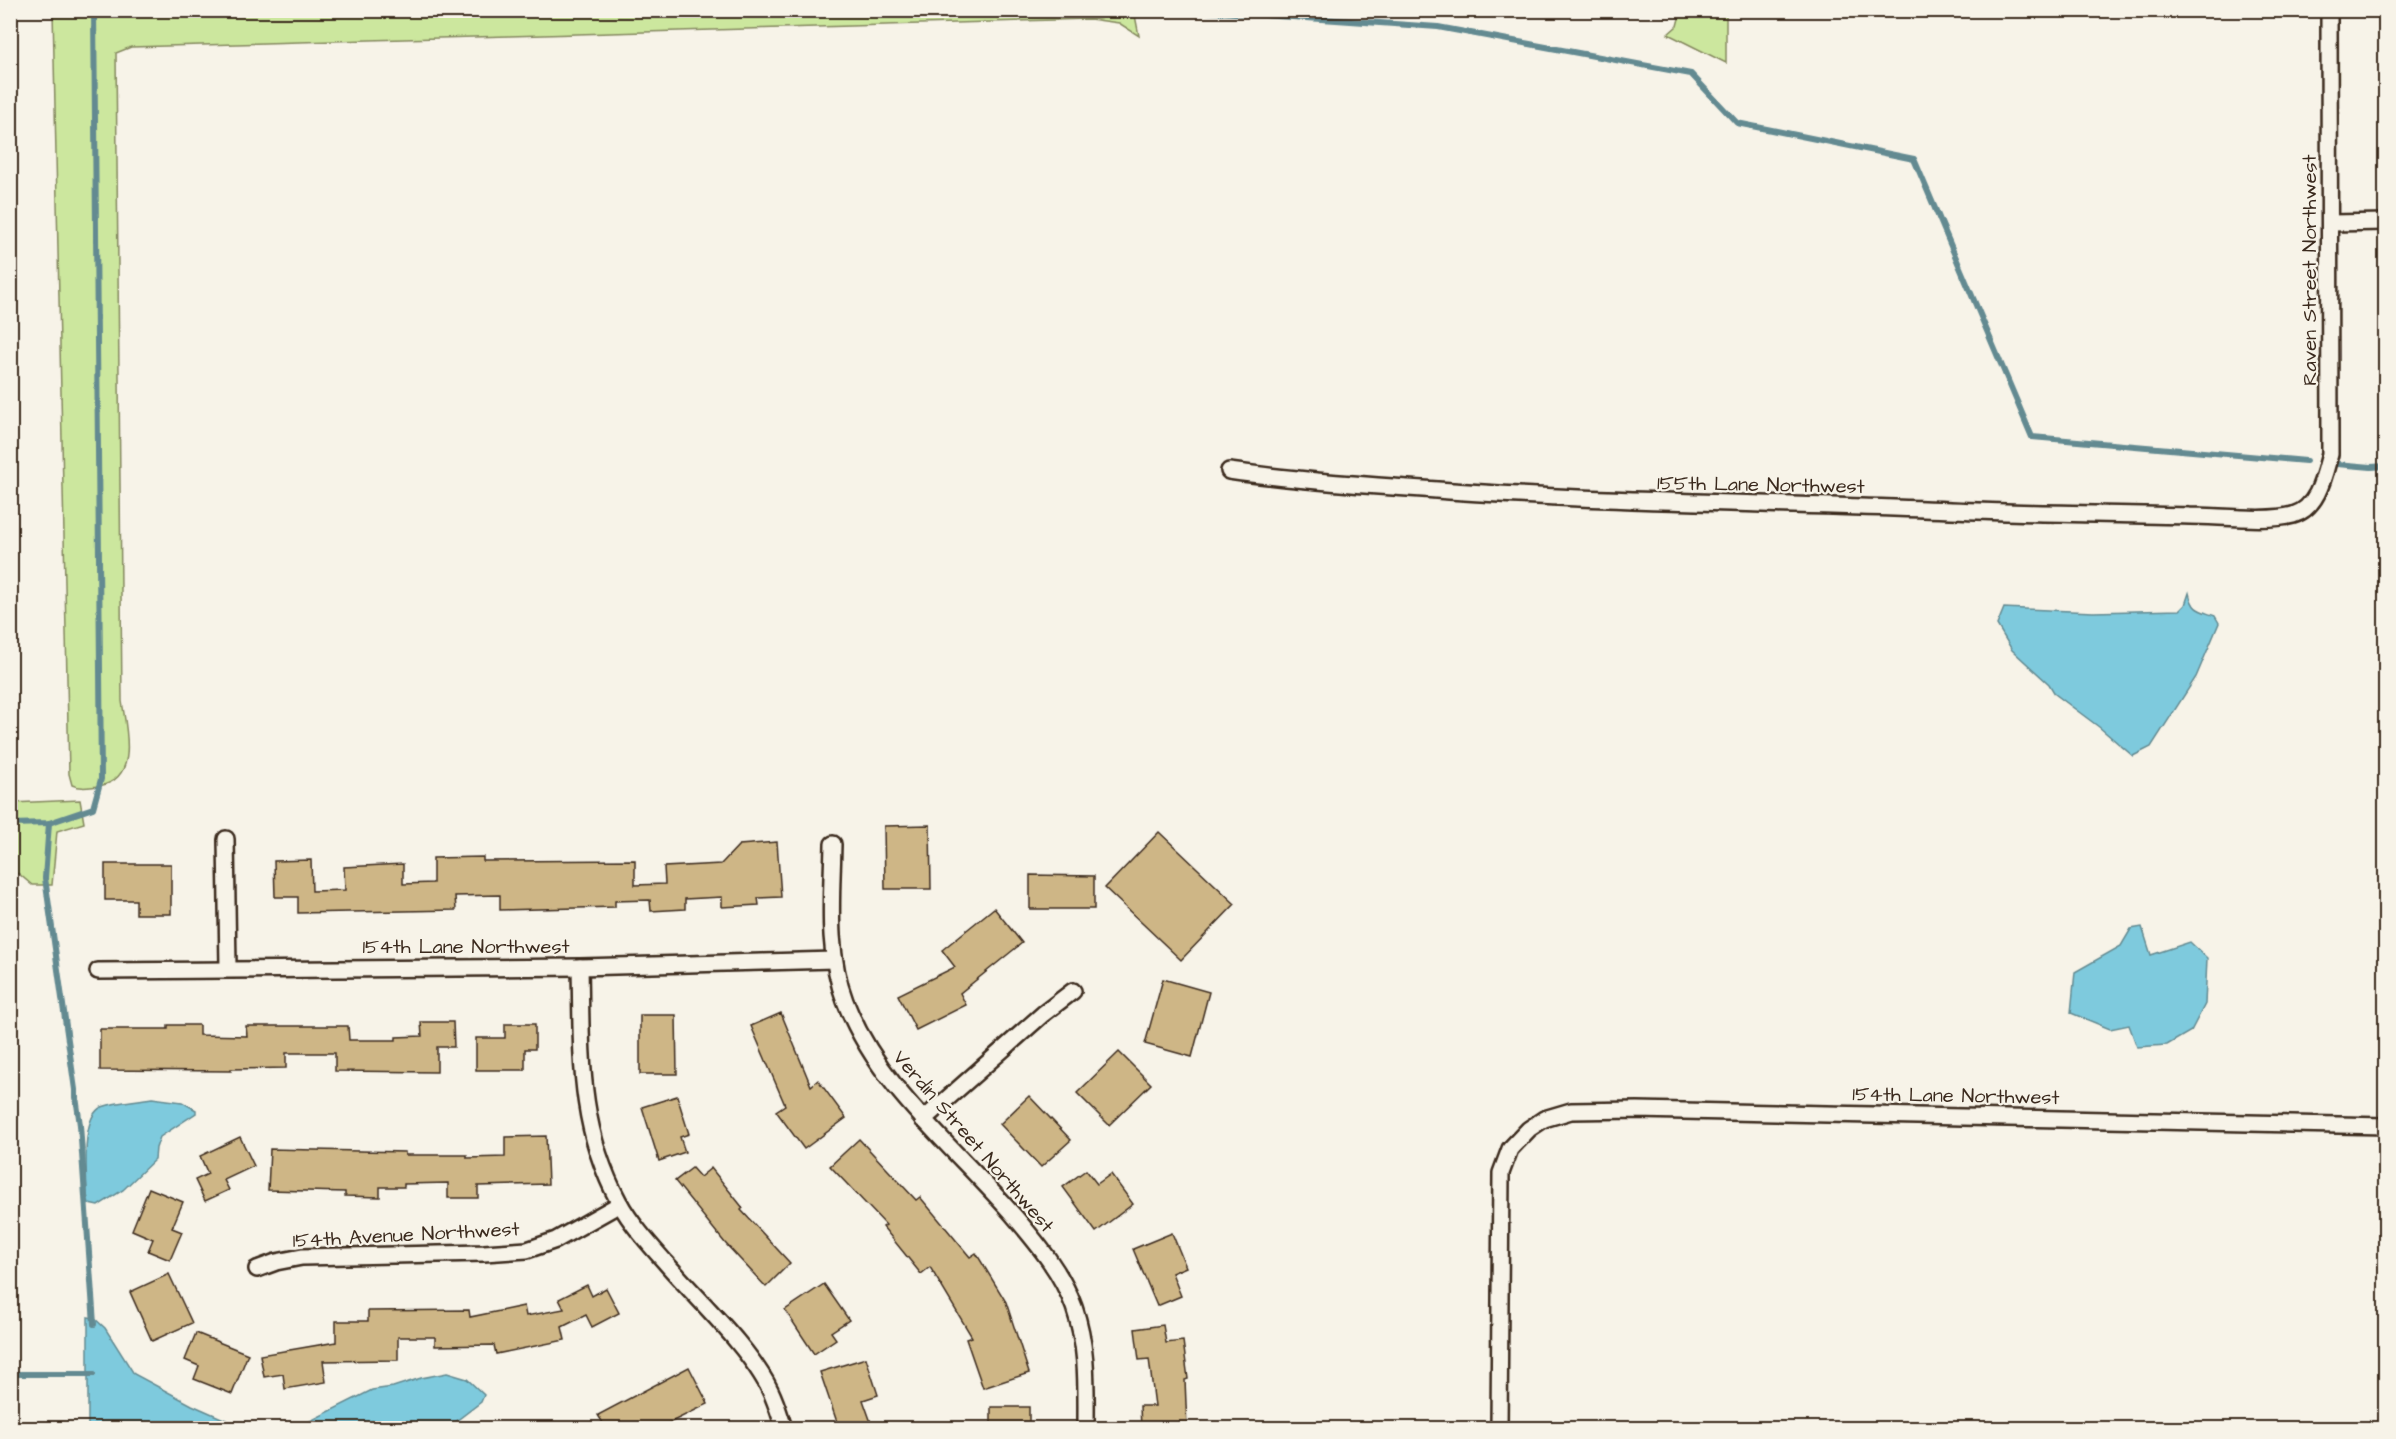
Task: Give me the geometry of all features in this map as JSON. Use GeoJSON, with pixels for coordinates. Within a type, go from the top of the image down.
{"type":"FeatureCollection","features":[{"type":"Feature","properties":{"kind":"street","name":"Raven Street Northwest"},"geometry":{"type":"LineString","coordinates":[[2293,515],[2307,508],[2320,487],[2330,454],[2329,10]]}},
{"type":"Feature","properties":{"kind":"street"},"geometry":{"type":"LineString","coordinates":[[2331,223],[2385,222]]}},
{"type":"Feature","properties":{"kind":"street","name":"155th Lane Northwest"},"geometry":{"type":"LineString","coordinates":[[1229,471],[1286,479],[1526,497],[2064,514],[2255,518],[2293,515]]}},
{"type":"Feature","properties":{"kind":"street"},"geometry":{"type":"LineString","coordinates":[[226,839],[228,968]]}},
{"type":"Feature","properties":{"kind":"street","name":"Verdin Street Northwest"},"geometry":{"type":"LineString","coordinates":[[833,844],[834,960],[844,999],[859,1034],[880,1067],[923,1120],[999,1198],[1032,1237],[1057,1272],[1074,1307],[1086,1353],[1086,1428]]}},
{"type":"Feature","properties":{"kind":"street","name":"154th Lane Northwest"},"geometry":{"type":"LineString","coordinates":[[98,971],[228,968],[580,967],[834,960]]}},
{"type":"Feature","properties":{"kind":"street"},"geometry":{"type":"LineString","coordinates":[[580,967],[585,1101],[591,1133],[602,1167],[620,1204],[647,1242],[747,1355],[769,1389],[784,1428]]}},
{"type":"Feature","properties":{"kind":"street"},"geometry":{"type":"LineString","coordinates":[[923,1120],[1043,1014],[1073,991]]}},
{"type":"Feature","properties":{"kind":"street","name":"154th Lane Northwest"},"geometry":{"type":"LineString","coordinates":[[1499,1428],[1501,1173],[1510,1149],[1529,1129],[1544,1119],[1571,1111],[1637,1110],[2385,1126]]}},
{"type":"Feature","properties":{"kind":"street","name":"154th Avenue Northwest"},"geometry":{"type":"LineString","coordinates":[[257,1269],[276,1262],[302,1257],[527,1250],[556,1240],[620,1204]]}},
{"type":"Feature","properties":{"kind":"green space"},"geometry":{"type":"Polygon","coordinates":[[[1134,10],[1139,36],[1119,23],[1090,19],[131,47],[116,53],[122,701],[127,751],[120,774],[112,781],[99,786],[72,785],[69,774],[53,11],[1134,10]]]}},
{"type":"Feature","properties":{"kind":"green space"},"geometry":{"type":"Polygon","coordinates":[[[1681,11],[1726,11],[1726,63],[1668,34],[1677,26],[1681,11]]]}},
{"type":"Feature","properties":{"kind":"green space"},"geometry":{"type":"Polygon","coordinates":[[[80,800],[84,823],[57,831],[52,885],[32,885],[19,874],[11,872],[11,803],[80,800]]]}},
{"type":"Feature","properties":{"kind":"water"},"geometry":{"type":"Polygon","coordinates":[[[2189,593],[2195,607],[2215,616],[2219,623],[2196,677],[2151,747],[2133,756],[2055,694],[2049,684],[2012,650],[1997,625],[2004,608],[2093,612],[2180,610],[2185,605],[2189,593]]]}},
{"type":"Feature","properties":{"kind":"water"},"geometry":{"type":"Polygon","coordinates":[[[2142,927],[2151,955],[2190,942],[2207,958],[2205,1004],[2191,1031],[2167,1045],[2137,1047],[2129,1025],[2110,1029],[2071,1013],[2075,972],[2121,946],[2131,929],[2142,927]]]}},
{"type":"Feature","properties":{"kind":"water"},"geometry":{"type":"Polygon","coordinates":[[[152,1098],[182,1102],[196,1110],[196,1113],[160,1137],[155,1159],[123,1190],[98,1206],[89,1204],[86,1147],[90,1122],[95,1113],[108,1105],[152,1098]]]}},
{"type":"Feature","properties":{"kind":"water"},"geometry":{"type":"Polygon","coordinates":[[[88,1317],[94,1318],[105,1328],[134,1374],[192,1405],[244,1428],[88,1428],[88,1317]]]}},
{"type":"Feature","properties":{"kind":"water"},"geometry":{"type":"Polygon","coordinates":[[[447,1373],[467,1379],[484,1395],[481,1402],[447,1428],[299,1428],[372,1390],[447,1373]]]}},
{"type":"Feature","properties":{"kind":"building"},"geometry":{"type":"Polygon","coordinates":[[[930,825],[931,889],[885,889],[884,826],[930,825]]]}},
{"type":"Feature","properties":{"kind":"building"},"geometry":{"type":"Polygon","coordinates":[[[1159,832],[1235,904],[1181,960],[1105,888],[1159,832]]]}},
{"type":"Feature","properties":{"kind":"building"},"geometry":{"type":"Polygon","coordinates":[[[777,842],[781,897],[758,898],[759,905],[722,907],[722,897],[685,899],[685,909],[651,911],[650,900],[615,901],[615,907],[500,910],[500,895],[455,896],[456,910],[298,913],[298,897],[275,897],[274,861],[311,860],[312,891],[345,890],[344,867],[403,864],[403,884],[433,883],[433,858],[483,857],[483,861],[635,860],[635,885],[665,884],[664,867],[721,864],[739,845],[777,842]]]}},
{"type":"Feature","properties":{"kind":"building"},"geometry":{"type":"Polygon","coordinates":[[[105,864],[171,864],[171,914],[136,914],[136,900],[105,900],[105,864]]]}},
{"type":"Feature","properties":{"kind":"building"},"geometry":{"type":"Polygon","coordinates":[[[1030,875],[1094,876],[1094,909],[1030,909],[1030,875]]]}},
{"type":"Feature","properties":{"kind":"building"},"geometry":{"type":"Polygon","coordinates":[[[994,908],[1022,943],[960,993],[966,1005],[916,1030],[898,995],[955,967],[942,950],[994,908]]]}},
{"type":"Feature","properties":{"kind":"building"},"geometry":{"type":"Polygon","coordinates":[[[1163,979],[1209,992],[1192,1057],[1145,1044],[1163,979]]]}},
{"type":"Feature","properties":{"kind":"building"},"geometry":{"type":"Polygon","coordinates":[[[781,1013],[811,1086],[818,1080],[846,1118],[804,1149],[776,1111],[785,1105],[751,1026],[781,1013]]]}},
{"type":"Feature","properties":{"kind":"building"},"geometry":{"type":"Polygon","coordinates":[[[640,1015],[676,1015],[677,1074],[640,1074],[640,1015]]]}},
{"type":"Feature","properties":{"kind":"building"},"geometry":{"type":"Polygon","coordinates":[[[421,1022],[453,1022],[454,1047],[437,1047],[437,1072],[335,1071],[335,1053],[286,1053],[286,1068],[231,1069],[231,1071],[100,1070],[100,1029],[168,1029],[168,1025],[199,1025],[199,1035],[247,1036],[246,1026],[348,1026],[349,1040],[396,1040],[396,1037],[422,1036],[421,1022]]]}},
{"type":"Feature","properties":{"kind":"building"},"geometry":{"type":"Polygon","coordinates":[[[505,1024],[535,1024],[535,1049],[525,1049],[525,1070],[476,1070],[476,1038],[505,1038],[505,1024]]]}},
{"type":"Feature","properties":{"kind":"building"},"geometry":{"type":"Polygon","coordinates":[[[1119,1052],[1151,1084],[1109,1125],[1077,1093],[1119,1052]]]}},
{"type":"Feature","properties":{"kind":"building"},"geometry":{"type":"Polygon","coordinates":[[[677,1096],[689,1134],[680,1137],[685,1152],[659,1161],[642,1107],[677,1096]]]}},
{"type":"Feature","properties":{"kind":"building"},"geometry":{"type":"Polygon","coordinates":[[[1029,1096],[1071,1140],[1041,1167],[1000,1124],[1029,1096]]]}},
{"type":"Feature","properties":{"kind":"building"},"geometry":{"type":"Polygon","coordinates":[[[546,1136],[548,1184],[478,1186],[478,1198],[448,1198],[448,1183],[380,1187],[380,1197],[345,1196],[345,1192],[268,1190],[270,1149],[405,1152],[405,1155],[467,1155],[467,1158],[505,1157],[505,1137],[546,1136]]]}},
{"type":"Feature","properties":{"kind":"building"},"geometry":{"type":"Polygon","coordinates":[[[240,1137],[254,1166],[224,1180],[229,1190],[205,1201],[195,1180],[208,1174],[200,1156],[240,1137]]]}},
{"type":"Feature","properties":{"kind":"building"},"geometry":{"type":"Polygon","coordinates":[[[859,1139],[916,1200],[920,1197],[970,1257],[976,1253],[1006,1302],[1029,1373],[983,1388],[966,1339],[972,1337],[930,1267],[921,1274],[883,1227],[886,1225],[830,1166],[859,1139]]]}},
{"type":"Feature","properties":{"kind":"building"},"geometry":{"type":"Polygon","coordinates":[[[692,1168],[700,1177],[711,1168],[743,1208],[741,1210],[790,1263],[766,1287],[725,1243],[675,1181],[692,1168]]]}},
{"type":"Feature","properties":{"kind":"building"},"geometry":{"type":"Polygon","coordinates":[[[1086,1170],[1097,1184],[1111,1174],[1133,1204],[1096,1232],[1063,1187],[1086,1170]]]}},
{"type":"Feature","properties":{"kind":"building"},"geometry":{"type":"Polygon","coordinates":[[[149,1188],[183,1202],[172,1228],[182,1232],[170,1260],[148,1251],[153,1239],[132,1230],[149,1188]]]}},
{"type":"Feature","properties":{"kind":"building"},"geometry":{"type":"Polygon","coordinates":[[[1172,1233],[1186,1267],[1172,1273],[1181,1296],[1157,1306],[1133,1249],[1172,1233]]]}},
{"type":"Feature","properties":{"kind":"building"},"geometry":{"type":"Polygon","coordinates":[[[169,1274],[192,1323],[152,1341],[130,1292],[169,1274]]]}},
{"type":"Feature","properties":{"kind":"building"},"geometry":{"type":"Polygon","coordinates":[[[824,1284],[849,1320],[831,1332],[836,1339],[814,1354],[785,1310],[824,1284]]]}},
{"type":"Feature","properties":{"kind":"building"},"geometry":{"type":"Polygon","coordinates":[[[587,1285],[592,1296],[606,1288],[619,1313],[592,1327],[586,1315],[562,1327],[565,1340],[496,1354],[494,1345],[435,1346],[435,1337],[398,1337],[398,1360],[323,1361],[326,1382],[285,1389],[283,1374],[264,1377],[260,1355],[336,1342],[336,1321],[368,1321],[368,1311],[469,1310],[470,1317],[524,1306],[526,1316],[564,1309],[559,1299],[587,1285]]]}},
{"type":"Feature","properties":{"kind":"building"},"geometry":{"type":"Polygon","coordinates":[[[1163,1325],[1166,1343],[1183,1341],[1188,1379],[1185,1380],[1187,1428],[1141,1428],[1140,1406],[1155,1406],[1149,1359],[1139,1360],[1135,1329],[1163,1325]]]}},
{"type":"Feature","properties":{"kind":"building"},"geometry":{"type":"Polygon","coordinates":[[[196,1333],[248,1354],[232,1394],[194,1379],[199,1366],[185,1360],[196,1333]]]}},
{"type":"Feature","properties":{"kind":"building"},"geometry":{"type":"Polygon","coordinates":[[[866,1358],[878,1395],[863,1400],[873,1428],[839,1428],[820,1372],[866,1358]]]}},
{"type":"Feature","properties":{"kind":"building"},"geometry":{"type":"Polygon","coordinates":[[[689,1367],[708,1404],[659,1428],[606,1428],[598,1415],[689,1367]]]}},
{"type":"Feature","properties":{"kind":"building"},"geometry":{"type":"Polygon","coordinates":[[[991,1407],[1029,1407],[1029,1428],[991,1428],[991,1407]]]}},
{"type":"Feature","properties":{"kind":"waterway"},"geometry":{"type":"LineString","coordinates":[[10,824],[49,823],[93,808],[101,779],[94,10]]}},
{"type":"Feature","properties":{"kind":"waterway"},"geometry":{"type":"LineString","coordinates":[[1191,10],[1438,27],[1691,74],[1737,123],[1914,159],[2032,437],[2306,461]]}},
{"type":"Feature","properties":{"kind":"waterway"},"geometry":{"type":"LineString","coordinates":[[2337,464],[2386,466]]}},
{"type":"Feature","properties":{"kind":"waterway"},"geometry":{"type":"LineString","coordinates":[[49,823],[45,878],[80,1125],[94,1324]]}},
{"type":"Feature","properties":{"kind":"waterway"},"geometry":{"type":"LineString","coordinates":[[10,1374],[93,1374]]}}]}
